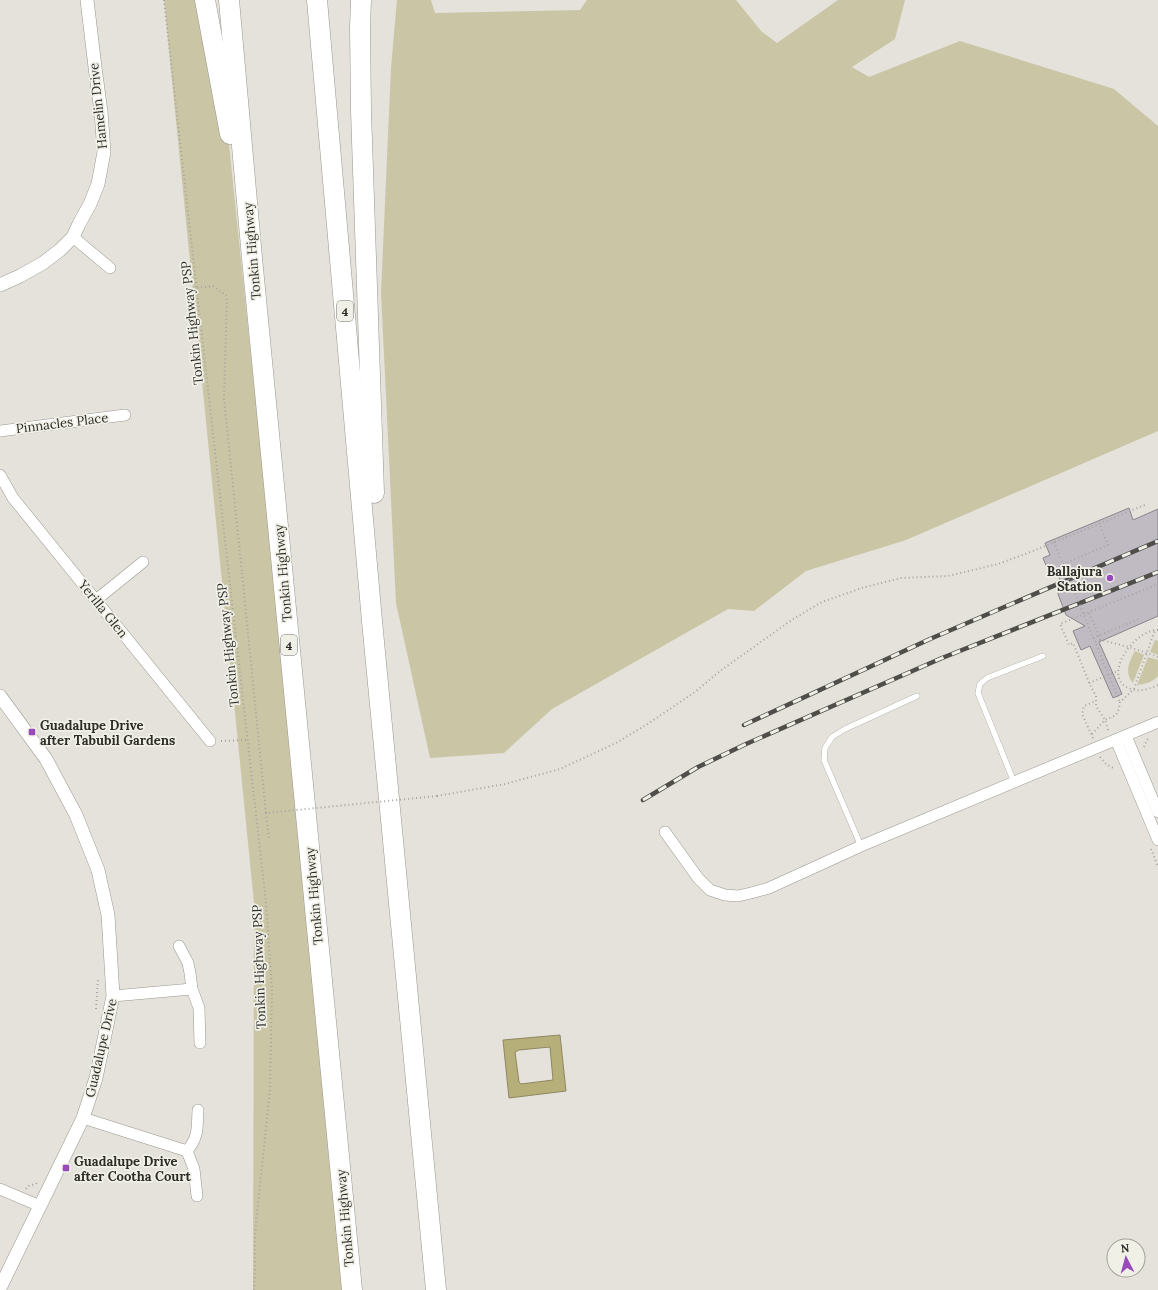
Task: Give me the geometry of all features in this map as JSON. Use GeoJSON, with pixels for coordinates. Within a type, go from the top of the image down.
{"type":"FeatureCollection","features":[{"type":"Feature","properties":{"kind":"highway"},"geometry":{"type":"LineString","coordinates":[[205,0],[252,258]]}},
{"type":"Feature","properties":{"kind":"highway","name":"Tonkin Highway"},"geometry":{"type":"LineString","coordinates":[[229,0],[252,258],[352,1290]]}},
{"type":"Feature","properties":{"kind":"highway","name":"4"},"geometry":{"type":"LineString","coordinates":[[317,0],[372,621],[436,1290]]}},
{"type":"Feature","properties":{"kind":"highway"},"geometry":{"type":"LineString","coordinates":[[361,0],[360,104],[374,498],[372,621]]}},
{"type":"Feature","properties":{"kind":"street","name":"Hamelin Drive"},"geometry":{"type":"LineString","coordinates":[[0,285],[43,263],[60,250],[73,237],[98,184],[104,152],[101,112],[87,0]]}},
{"type":"Feature","properties":{"kind":"street"},"geometry":{"type":"LineString","coordinates":[[73,237],[110,268]]}},
{"type":"Feature","properties":{"kind":"street","name":"Pinnacles Place"},"geometry":{"type":"LineString","coordinates":[[0,431],[125,415]]}},
{"type":"Feature","properties":{"kind":"street","name":"Yerilla Glen"},"geometry":{"type":"LineString","coordinates":[[0,475],[13,498],[210,741]]}},
{"type":"Feature","properties":{"kind":"street"},"geometry":{"type":"LineString","coordinates":[[96,600],[143,562]]}},
{"type":"Feature","properties":{"kind":"street","name":"Guadalupe Drive"},"geometry":{"type":"LineString","coordinates":[[0,696],[46,759],[76,815],[98,870],[108,915],[113,996],[96,1078],[83,1118],[0,1288]]}},
{"type":"Feature","properties":{"kind":"street"},"geometry":{"type":"LineString","coordinates":[[665,832],[698,878],[710,890],[725,895],[738,896],[769,888],[861,846],[1158,722]]}},
{"type":"Feature","properties":{"kind":"street"},"geometry":{"type":"LineString","coordinates":[[1121,738],[1158,812]]}},
{"type":"Feature","properties":{"kind":"street"},"geometry":{"type":"LineString","coordinates":[[1121,738],[1154,843]]}},
{"type":"Feature","properties":{"kind":"street"},"geometry":{"type":"LineString","coordinates":[[179,946],[188,963],[192,989],[199,1008],[200,1043]]}},
{"type":"Feature","properties":{"kind":"street"},"geometry":{"type":"LineString","coordinates":[[113,996],[192,989]]}},
{"type":"Feature","properties":{"kind":"street"},"geometry":{"type":"LineString","coordinates":[[187,1151],[192,1145],[197,1134],[198,1110]]}},
{"type":"Feature","properties":{"kind":"street"},"geometry":{"type":"LineString","coordinates":[[83,1118],[187,1151]]}},
{"type":"Feature","properties":{"kind":"street"},"geometry":{"type":"LineString","coordinates":[[187,1151],[194,1169],[197,1196]]}},
{"type":"Feature","properties":{"kind":"street"},"geometry":{"type":"LineString","coordinates":[[0,1189],[40,1206]]}},
{"type":"Feature","properties":{"kind":"lane"},"geometry":{"type":"LineString","coordinates":[[1014,782],[978,693],[980,684],[987,678],[1044,656]]}},
{"type":"Feature","properties":{"kind":"lane"},"geometry":{"type":"LineString","coordinates":[[861,846],[824,760],[825,748],[832,737],[846,729],[917,696]]}},
{"type":"Feature","properties":{"kind":"path","name":"Tonkin Highway PSP"},"geometry":{"type":"LineString","coordinates":[[164,0],[266,903],[272,989],[270,1090],[255,1232],[254,1290]]}},
{"type":"Feature","properties":{"kind":"path"},"geometry":{"type":"LineString","coordinates":[[197,288],[212,286],[227,296],[224,399],[269,838]]}},
{"type":"Feature","properties":{"kind":"path"},"geometry":{"type":"LineString","coordinates":[[266,813],[437,796],[505,784],[560,768],[616,743],[646,725],[695,692],[720,671],[793,619],[822,602],[862,588],[901,578],[948,576],[998,564],[1147,504]]}},
{"type":"Feature","properties":{"kind":"path"},"geometry":{"type":"LineString","coordinates":[[1063,564],[1108,545],[1099,523]]}},
{"type":"Feature","properties":{"kind":"path"},"geometry":{"type":"LineString","coordinates":[[1054,542],[1120,702],[1120,709],[1116,715],[1105,720],[1091,735]]}},
{"type":"Feature","properties":{"kind":"path"},"geometry":{"type":"LineString","coordinates":[[1121,738],[1110,735],[1105,720],[1096,706],[1096,696],[1089,683],[1073,643],[1069,645],[1060,624],[1158,584]]}},
{"type":"Feature","properties":{"kind":"path"},"geometry":{"type":"LineString","coordinates":[[1089,613],[1100,640]]}},
{"type":"Feature","properties":{"kind":"path"},"geometry":{"type":"LineString","coordinates":[[1093,638],[1139,619]]}},
{"type":"Feature","properties":{"kind":"path"},"geometry":{"type":"LineString","coordinates":[[1157,630],[1146,633],[1138,638],[1129,647],[1123,656],[1118,671],[1119,678],[1126,687],[1146,690],[1158,685]]}},
{"type":"Feature","properties":{"kind":"path"},"geometry":{"type":"LineString","coordinates":[[1120,702],[1134,689],[1157,630]]}},
{"type":"Feature","properties":{"kind":"path"},"geometry":{"type":"LineString","coordinates":[[1095,642],[1100,640],[1129,647],[1158,657]]}},
{"type":"Feature","properties":{"kind":"path"},"geometry":{"type":"LineString","coordinates":[[1089,683],[1118,671]]}},
{"type":"Feature","properties":{"kind":"path"},"geometry":{"type":"LineString","coordinates":[[1097,700],[1084,706],[1082,714],[1100,758],[1106,764],[1118,771]]}},
{"type":"Feature","properties":{"kind":"path"},"geometry":{"type":"LineString","coordinates":[[1144,753],[1144,745],[1147,740],[1152,738]]}},
{"type":"Feature","properties":{"kind":"path"},"geometry":{"type":"LineString","coordinates":[[210,741],[248,740]]}},
{"type":"Feature","properties":{"kind":"path"},"geometry":{"type":"LineString","coordinates":[[1154,843],[1158,867]]}},
{"type":"Feature","properties":{"kind":"path"},"geometry":{"type":"LineString","coordinates":[[96,1014],[98,976]]}},
{"type":"Feature","properties":{"kind":"path"},"geometry":{"type":"LineString","coordinates":[[22,1198],[28,1186],[36,1184],[38,1180]]}},
{"type":"Feature","properties":{"kind":"shaded area"},"geometry":{"type":"Polygon","coordinates":[[[164,0],[214,0],[348,1290],[253,1290],[254,903],[164,0]]]}},
{"type":"Feature","properties":{"kind":"shaded area"},"geometry":{"type":"Polygon","coordinates":[[[397,0],[431,0],[435,13],[580,10],[587,0],[736,0],[761,31],[777,43],[838,0],[905,0],[895,39],[852,67],[869,77],[960,41],[1114,89],[1158,126],[1158,431],[906,540],[806,571],[754,611],[728,609],[552,709],[504,753],[430,758],[396,603],[381,293],[391,68],[397,0]]]}},
{"type":"Feature","properties":{"kind":"shaded area"},"geometry":{"type":"Polygon","coordinates":[[[1155,640],[1158,641],[1158,655],[1150,652],[1155,640]]]}},
{"type":"Feature","properties":{"kind":"shaded area"},"geometry":{"type":"Polygon","coordinates":[[[1135,651],[1144,655],[1133,683],[1130,679],[1128,667],[1135,651]]]}},
{"type":"Feature","properties":{"kind":"shaded area"},"geometry":{"type":"Polygon","coordinates":[[[1148,657],[1158,660],[1158,676],[1154,680],[1137,685],[1148,657]]]}},
{"type":"Feature","properties":{"kind":"shaded area"},"geometry":{"type":"Polygon","coordinates":[[[560,1035],[566,1091],[509,1098],[503,1040],[560,1035]],[[550,1047],[519,1050],[515,1052],[519,1082],[521,1084],[553,1080],[550,1047]]]}},
{"type":"Feature","properties":{"kind":"building","name":"Ballajura Station"},"geometry":{"type":"Polygon","coordinates":[[[1129,508],[1133,520],[1158,509],[1158,616],[1099,642],[1122,694],[1113,698],[1090,646],[1081,650],[1073,631],[1085,626],[1066,615],[1058,594],[1060,571],[1050,575],[1043,558],[1050,555],[1045,543],[1129,508]]]}},
{"type":"Feature","properties":{"kind":"railway"},"geometry":{"type":"LineString","coordinates":[[744,725],[930,639],[1158,541]]}},
{"type":"Feature","properties":{"kind":"railway"},"geometry":{"type":"LineString","coordinates":[[643,800],[698,767],[746,744],[942,658],[1158,572]]}},
{"type":"Feature","properties":{"kind":"place","name":"Ballajura Station"},"geometry":{"type":"Point","coordinates":[1110,578]}},
{"type":"Feature","properties":{"kind":"place","name":"Guadalupe Drive after Tabubil Gardens"},"geometry":{"type":"Point","coordinates":[32,732]}},
{"type":"Feature","properties":{"kind":"place","name":"Guadalupe Drive after Cootha Court"},"geometry":{"type":"Point","coordinates":[66,1168]}}]}
